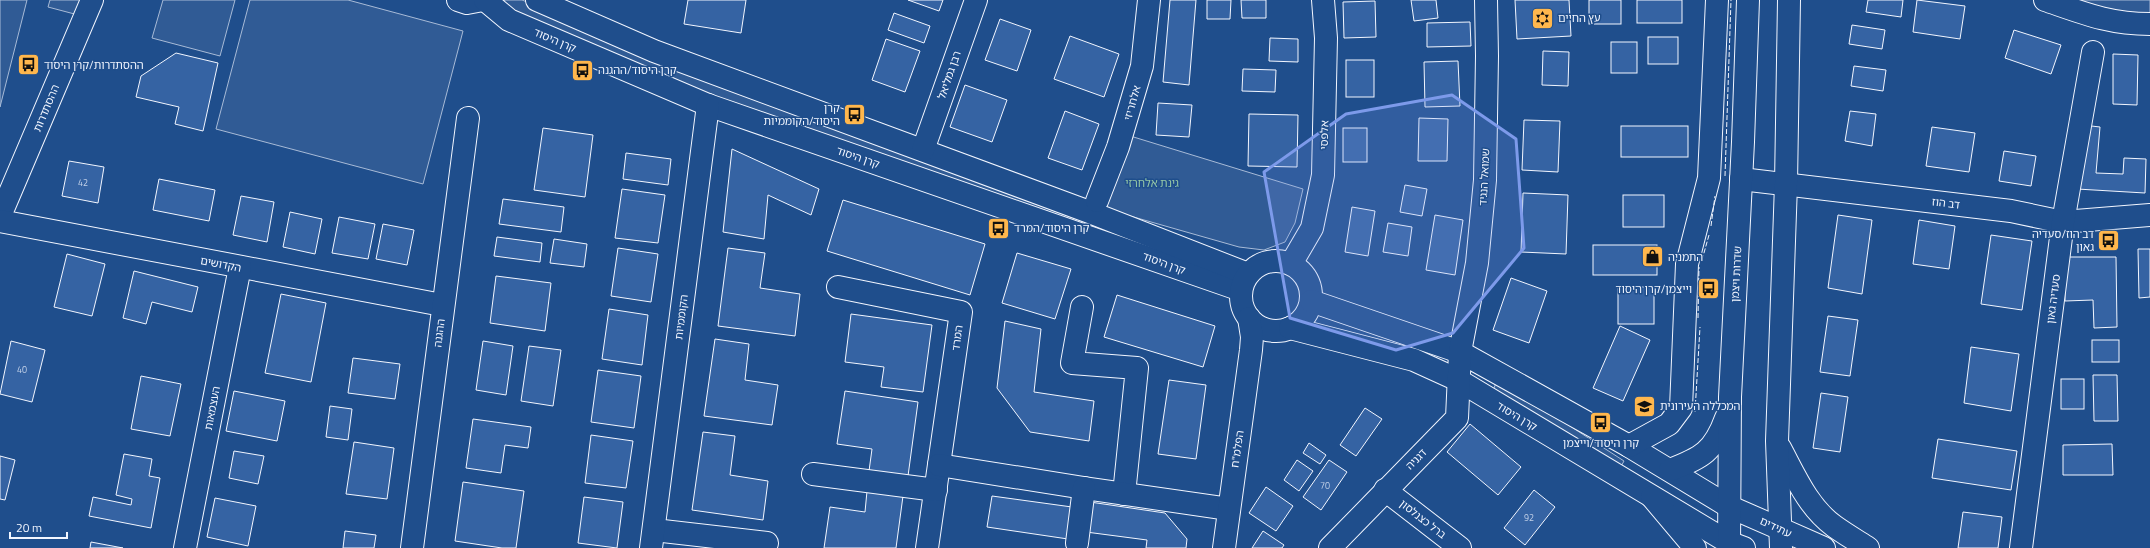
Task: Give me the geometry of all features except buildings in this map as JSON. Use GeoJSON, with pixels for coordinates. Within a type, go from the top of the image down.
{"type":"FeatureCollection","features":[{"type":"Feature","properties":{"kind":"street","name":"ההסתדרות"},"geometry":{"type":"LineString","coordinates":[[0,216],[92,0]]}},
{"type":"Feature","properties":{"kind":"street"},"geometry":{"type":"LineString","coordinates":[[458,0],[467,3],[484,0]]}},
{"type":"Feature","properties":{"kind":"street","name":"קרן היסוד"},"geometry":{"type":"LineString","coordinates":[[484,0],[509,20],[708,105],[1245,282]]}},
{"type":"Feature","properties":{"kind":"street","name":"קרן היסוד"},"geometry":{"type":"LineString","coordinates":[[537,0],[654,51],[923,150],[1245,282]]}},
{"type":"Feature","properties":{"kind":"street","name":"רבן גמליאל"},"geometry":{"type":"LineString","coordinates":[[923,150],[976,0]]}},
{"type":"Feature","properties":{"kind":"street","name":"אלחריזי"},"geometry":{"type":"LineString","coordinates":[[1097,201],[1118,147],[1142,66],[1149,0]]}},
{"type":"Feature","properties":{"kind":"street","name":"אלפסי"},"geometry":{"type":"LineString","coordinates":[[1292,264],[1312,228],[1323,175],[1326,38],[1323,0]]}},
{"type":"Feature","properties":{"kind":"street","name":"שמואל הנגיד"},"geometry":{"type":"LineString","coordinates":[[1460,352],[1477,263],[1485,180],[1487,56],[1486,0]]}},
{"type":"Feature","properties":{"kind":"street"},"geometry":{"type":"LineString","coordinates":[[1629,446],[1669,424],[1680,408],[1687,264],[1708,178],[1717,0]]}},
{"type":"Feature","properties":{"kind":"street","name":"שדרות ויצמן"},"geometry":{"type":"LineString","coordinates":[[1734,546],[1728,506],[1730,397],[1748,0]]}},
{"type":"Feature","properties":{"kind":"street"},"geometry":{"type":"LineString","coordinates":[[1781,538],[1777,441],[1786,184],[1789,0]]}},
{"type":"Feature","properties":{"kind":"street"},"geometry":{"type":"LineString","coordinates":[[2045,0],[2099,19],[2124,24],[2150,24]]}},
{"type":"Feature","properties":{"kind":"street","name":"סעדיה גאון"},"geometry":{"type":"LineString","coordinates":[[2021,548],[2063,222],[2093,52]]}},
{"type":"Feature","properties":{"kind":"street","name":"הקוממיות"},"geometry":{"type":"LineString","coordinates":[[708,105],[653,539],[767,543]]}},
{"type":"Feature","properties":{"kind":"street","name":"ההגנה"},"geometry":{"type":"LineString","coordinates":[[412,548],[442,305],[468,118]]}},
{"type":"Feature","properties":{"kind":"street","name":"דב הוז"},"geometry":{"type":"LineString","coordinates":[[1741,179],[2011,211],[2063,222],[2150,215]]}},
{"type":"Feature","properties":{"kind":"street","name":"הקדושים"},"geometry":{"type":"LineString","coordinates":[[0,221],[442,305]]}},
{"type":"Feature","properties":{"kind":"street"},"geometry":{"type":"LineString","coordinates":[[1251,350],[1258,339],[1284,329],[1300,322],[1307,312],[1311,301],[1311,290],[1307,279],[1301,270],[1292,264],[1272,260],[1255,267],[1245,282],[1241,300],[1249,318],[1257,326],[1268,330],[1284,329]]}},
{"type":"Feature","properties":{"kind":"street","name":"העצמאות"},"geometry":{"type":"LineString","coordinates":[[185,548],[240,267]]}},
{"type":"Feature","properties":{"kind":"street","name":"המרד"},"geometry":{"type":"LineString","coordinates":[[838,287],[961,312],[928,548]]}},
{"type":"Feature","properties":{"kind":"street"},"geometry":{"type":"LineString","coordinates":[[1311,301],[1460,352],[1629,446],[1728,506]]}},
{"type":"Feature","properties":{"kind":"street"},"geometry":{"type":"LineString","coordinates":[[1082,307],[1072,363],[1137,368],[1124,494]]}},
{"type":"Feature","properties":{"kind":"street","name":"הפלמ\"ח"},"geometry":{"type":"LineString","coordinates":[[1224,548],[1251,350],[1252,337],[1249,318]]}},
{"type":"Feature","properties":{"kind":"street","name":"קרן היסוד"},"geometry":{"type":"LineString","coordinates":[[1284,329],[1414,360],[1458,380],[1734,546]]}},
{"type":"Feature","properties":{"kind":"street","name":"דגניה"},"geometry":{"type":"LineString","coordinates":[[1330,548],[1457,418],[1460,352]]}},
{"type":"Feature","properties":{"kind":"street"},"geometry":{"type":"LineString","coordinates":[[1670,470],[1692,462],[1710,450],[1722,430],[1730,397]]}},
{"type":"Feature","properties":{"kind":"street"},"geometry":{"type":"LineString","coordinates":[[1777,441],[1802,490],[1815,508],[1833,526],[1868,548]]}},
{"type":"Feature","properties":{"kind":"street"},"geometry":{"type":"LineString","coordinates":[[939,465],[1124,494],[1229,508]]}},
{"type":"Feature","properties":{"kind":"street"},"geometry":{"type":"LineString","coordinates":[[813,474],[936,490]]}},
{"type":"Feature","properties":{"kind":"street"},"geometry":{"type":"LineString","coordinates":[[1077,543],[1084,488]]}},
{"type":"Feature","properties":{"kind":"street","name":"ברל כצנלסון"},"geometry":{"type":"LineString","coordinates":[[1385,490],[1460,548]]}},
{"type":"Feature","properties":{"kind":"street"},"geometry":{"type":"LineString","coordinates":[[1652,497],[1695,548]]}},
{"type":"Feature","properties":{"kind":"street","name":"עתידים"},"geometry":{"type":"LineString","coordinates":[[1728,506],[1781,538],[1824,548]]}},
{"type":"Feature","properties":{"kind":"highlighted area"},"geometry":{"type":"Polygon","coordinates":[[[1452,95],[1516,139],[1524,248],[1453,333],[1396,350],[1290,318],[1264,172],[1346,114],[1452,95]]]}},
{"type":"Feature","properties":{"kind":"shaded area"},"geometry":{"type":"Polygon","coordinates":[[[0,0],[27,0],[0,107],[0,0]]]}},
{"type":"Feature","properties":{"kind":"shaded area"},"geometry":{"type":"Polygon","coordinates":[[[50,0],[86,0],[82,16],[48,7],[50,0]]]}},
{"type":"Feature","properties":{"kind":"shaded area"},"geometry":{"type":"Polygon","coordinates":[[[163,0],[235,0],[220,56],[152,38],[163,0]]]}},
{"type":"Feature","properties":{"kind":"shaded area"},"geometry":{"type":"Polygon","coordinates":[[[250,0],[348,0],[463,31],[423,184],[216,129],[250,0]]]}},
{"type":"Feature","properties":{"kind":"shaded area"},"geometry":{"type":"Polygon","coordinates":[[[505,0],[522,0],[868,134],[1235,282],[712,102],[500,6],[505,0]]]}},
{"type":"Feature","properties":{"kind":"shaded area"},"geometry":{"type":"Polygon","coordinates":[[[2077,0],[2150,0],[2150,13],[2134,19],[2077,0]]]}},
{"type":"Feature","properties":{"kind":"shaded area","name":"גינת אלחרזי"},"geometry":{"type":"Polygon","coordinates":[[[1127,135],[1303,189],[1295,223],[1285,242],[1264,250],[1239,247],[1102,208],[1127,135]]]}},
{"type":"Feature","properties":{"kind":"shaded area"},"geometry":{"type":"Polygon","coordinates":[[[1496,383],[1522,395],[1624,461],[1619,470],[1492,393],[1496,383]]]}},
{"type":"Feature","properties":{"kind":"fence"},"geometry":{"type":"LineString","coordinates":[[1725,176],[1731,0]]}},
{"type":"Feature","properties":{"kind":"fence"},"geometry":{"type":"LineString","coordinates":[[1711,226],[1715,196]]}},
{"type":"Feature","properties":{"kind":"fence"},"geometry":{"type":"LineString","coordinates":[[1702,260],[1709,235]]}},
{"type":"Feature","properties":{"kind":"fence"},"geometry":{"type":"LineString","coordinates":[[1698,318],[1699,267]]}},
{"type":"Feature","properties":{"kind":"fence"},"geometry":{"type":"LineString","coordinates":[[1695,412],[1700,327]]}},
{"type":"Feature","properties":{"kind":"place","name":"עץ החיים"},"geometry":{"type":"Point","coordinates":[1543,18]}},
{"type":"Feature","properties":{"kind":"place","name":"ההסתדרות/קרן היסוד"},"geometry":{"type":"Point","coordinates":[28,65]}},
{"type":"Feature","properties":{"kind":"place","name":"קרן היסוד/ההגנה"},"geometry":{"type":"Point","coordinates":[582,70]}},
{"type":"Feature","properties":{"kind":"place","name":"קרן היסוד/הקוממיות"},"geometry":{"type":"Point","coordinates":[855,114]}},
{"type":"Feature","properties":{"kind":"place","name":"קרן היסוד/המרד"},"geometry":{"type":"Point","coordinates":[999,228]}},
{"type":"Feature","properties":{"kind":"place","name":"דב הוז/סעדיה גאון"},"geometry":{"type":"Point","coordinates":[2109,240]}},
{"type":"Feature","properties":{"kind":"place","name":"התמניה"},"geometry":{"type":"Point","coordinates":[1652,257]}},
{"type":"Feature","properties":{"kind":"place","name":"וייצמן/קרן היסוד"},"geometry":{"type":"Point","coordinates":[1708,289]}},
{"type":"Feature","properties":{"kind":"place","name":"המכללה העירונית"},"geometry":{"type":"Point","coordinates":[1645,406]}},
{"type":"Feature","properties":{"kind":"place","name":"קרן היסוד/וייצמן"},"geometry":{"type":"Point","coordinates":[1601,423]}}]}
